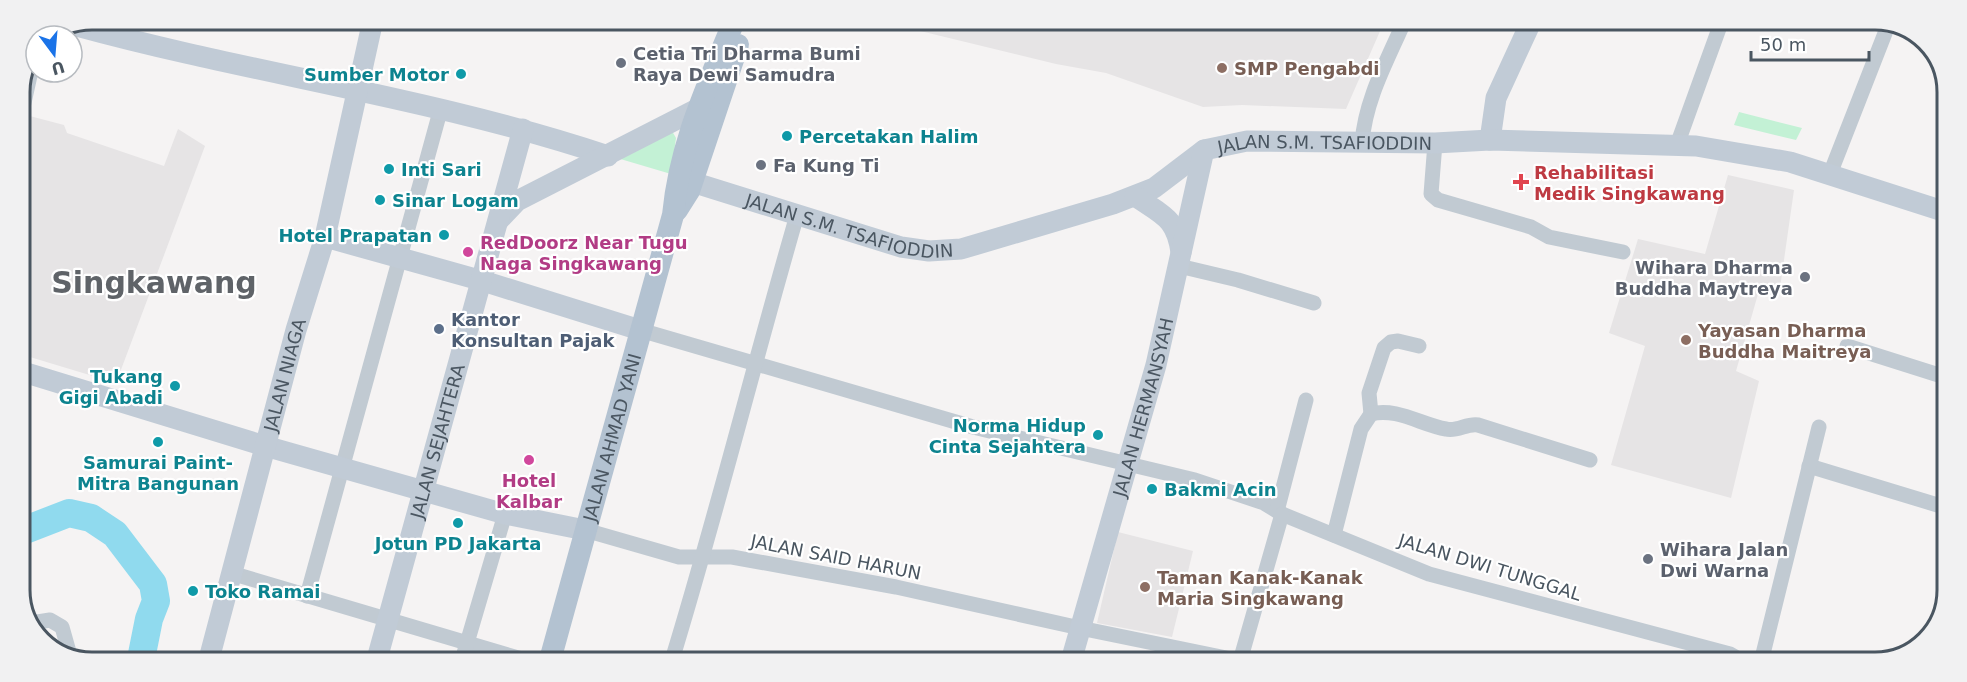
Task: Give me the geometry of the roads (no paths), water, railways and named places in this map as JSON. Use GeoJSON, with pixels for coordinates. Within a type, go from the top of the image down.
{"type":"FeatureCollection","features":[{"type":"Feature","properties":{"kind":"main road"},"geometry":{"type":"LineString","coordinates":[[673,215],[676,180],[689,128],[730,30]]}},
{"type":"Feature","properties":{"kind":"main road"},"geometry":{"type":"LineString","coordinates":[[673,215],[692,182],[744,30]]}},
{"type":"Feature","properties":{"kind":"main road","name":"JALAN AHMAD YANI"},"geometry":{"type":"LineString","coordinates":[[552,652],[673,215]]}},
{"type":"Feature","properties":{"kind":"street"},"geometry":{"type":"LineString","coordinates":[[94,30],[441,108],[523,129],[608,156]]}},
{"type":"Feature","properties":{"kind":"street","name":"JALAN NIAGA"},"geometry":{"type":"LineString","coordinates":[[211,652],[265,446],[325,237],[371,30]]}},
{"type":"Feature","properties":{"kind":"street"},"geometry":{"type":"LineString","coordinates":[[1362,143],[1364,120],[1371,99],[1401,30]]}},
{"type":"Feature","properties":{"kind":"street"},"geometry":{"type":"LineString","coordinates":[[1490,140],[1496,98],[1527,30]]}},
{"type":"Feature","properties":{"kind":"street"},"geometry":{"type":"LineString","coordinates":[[1677,145],[1718,30]]}},
{"type":"Feature","properties":{"kind":"street"},"geometry":{"type":"LineString","coordinates":[[1830,174],[1886,31]]}},
{"type":"Feature","properties":{"kind":"street"},"geometry":{"type":"LineString","coordinates":[[307,596],[441,108]]}},
{"type":"Feature","properties":{"kind":"street"},"geometry":{"type":"LineString","coordinates":[[498,221],[517,201],[697,110]]}},
{"type":"Feature","properties":{"kind":"street","name":"JALAN SEJAHTERA"},"geometry":{"type":"LineString","coordinates":[[379,652],[483,281],[523,129]]}},
{"type":"Feature","properties":{"kind":"street","name":"JALAN S.M. TSAFIODDIN"},"geometry":{"type":"LineString","coordinates":[[692,182],[901,247],[940,251],[972,247],[1135,196],[1154,188],[1204,150],[1247,141],[1435,143],[1490,140],[1677,145],[1743,152],[1830,174],[1937,209]]}},
{"type":"Feature","properties":{"kind":"street"},"geometry":{"type":"LineString","coordinates":[[1435,143],[1431,194],[1438,200],[1531,227],[1549,237],[1623,252]]}},
{"type":"Feature","properties":{"kind":"street","name":"JALAN HERMANSYAH"},"geometry":{"type":"LineString","coordinates":[[1073,652],[1156,365],[1204,150]]}},
{"type":"Feature","properties":{"kind":"street"},"geometry":{"type":"LineString","coordinates":[[1135,196],[1171,221],[1178,232],[1180,263],[1314,303]]}},
{"type":"Feature","properties":{"kind":"street"},"geometry":{"type":"LineString","coordinates":[[674,652],[703,557],[754,361],[797,215]]}},
{"type":"Feature","properties":{"kind":"street"},"geometry":{"type":"LineString","coordinates":[[325,237],[483,281],[640,330]]}},
{"type":"Feature","properties":{"kind":"street","name":"JALAN DWI TUNGGAL"},"geometry":{"type":"LineString","coordinates":[[640,330],[754,361],[973,427],[1128,462],[1195,480],[1264,503],[1280,513],[1429,574],[1708,652]]}},
{"type":"Feature","properties":{"kind":"street"},"geometry":{"type":"LineString","coordinates":[[1334,535],[1361,429],[1371,414],[1369,393],[1383,348],[1391,342],[1398,341],[1419,345]]}},
{"type":"Feature","properties":{"kind":"street"},"geometry":{"type":"LineString","coordinates":[[1847,346],[1937,374]]}},
{"type":"Feature","properties":{"kind":"street"},"geometry":{"type":"LineString","coordinates":[[30,374],[265,446],[505,514],[585,530]]}},
{"type":"Feature","properties":{"kind":"street"},"geometry":{"type":"LineString","coordinates":[[1243,652],[1280,513],[1306,400]]}},
{"type":"Feature","properties":{"kind":"street"},"geometry":{"type":"LineString","coordinates":[[1371,414],[1391,413],[1447,430],[1471,424],[1478,425],[1590,460]]}},
{"type":"Feature","properties":{"kind":"street"},"geometry":{"type":"LineString","coordinates":[[1763,652],[1819,427]]}},
{"type":"Feature","properties":{"kind":"street"},"geometry":{"type":"LineString","coordinates":[[1809,466],[1937,505]]}},
{"type":"Feature","properties":{"kind":"street"},"geometry":{"type":"LineString","coordinates":[[464,652],[505,514]]}},
{"type":"Feature","properties":{"kind":"street","name":"JALAN SAID HARUN"},"geometry":{"type":"LineString","coordinates":[[585,530],[679,556],[732,557],[896,587],[1197,652]]}},
{"type":"Feature","properties":{"kind":"street"},"geometry":{"type":"LineString","coordinates":[[231,573],[498,652]]}},
{"type":"Feature","properties":{"kind":"street"},"geometry":{"type":"LineString","coordinates":[[39,622],[50,620],[62,627],[68,647]]}},
{"type":"Feature","properties":{"kind":"waterway"},"geometry":{"type":"LineString","coordinates":[[30,528],[69,513],[91,518],[115,534],[153,584],[156,601],[149,619],[142,652]]}},
{"type":"Feature","properties":{"kind":"place","name":"Cetia Tri Dharma Bumi Raya Dewi Samudra"},"geometry":{"type":"Point","coordinates":[621,63]}},
{"type":"Feature","properties":{"kind":"place","name":"SMP Pengabdi"},"geometry":{"type":"Point","coordinates":[1222,68]}},
{"type":"Feature","properties":{"kind":"place","name":"Sumber Motor"},"geometry":{"type":"Point","coordinates":[461,74]}},
{"type":"Feature","properties":{"kind":"place","name":"Percetakan Halim"},"geometry":{"type":"Point","coordinates":[787,136]}},
{"type":"Feature","properties":{"kind":"place","name":"Fa Kung Ti"},"geometry":{"type":"Point","coordinates":[761,165]}},
{"type":"Feature","properties":{"kind":"place","name":"Inti Sari"},"geometry":{"type":"Point","coordinates":[389,169]}},
{"type":"Feature","properties":{"kind":"place","name":"Rehabilitasi Medik Singkawang"},"geometry":{"type":"Point","coordinates":[1521,182]}},
{"type":"Feature","properties":{"kind":"place","name":"Sinar Logam"},"geometry":{"type":"Point","coordinates":[380,200]}},
{"type":"Feature","properties":{"kind":"place","name":"Hotel Prapatan"},"geometry":{"type":"Point","coordinates":[444,235]}},
{"type":"Feature","properties":{"kind":"place","name":"RedDoorz Near Tugu Naga Singkawang"},"geometry":{"type":"Point","coordinates":[468,252]}},
{"type":"Feature","properties":{"kind":"place","name":"Wihara Dharma Buddha Maytreya"},"geometry":{"type":"Point","coordinates":[1805,277]}},
{"type":"Feature","properties":{"kind":"place","name":"Kantor Konsultan Pajak"},"geometry":{"type":"Point","coordinates":[439,329]}},
{"type":"Feature","properties":{"kind":"place","name":"Yayasan Dharma Buddha Maitreya"},"geometry":{"type":"Point","coordinates":[1686,340]}},
{"type":"Feature","properties":{"kind":"place","name":"Tukang Gigi Abadi"},"geometry":{"type":"Point","coordinates":[175,386]}},
{"type":"Feature","properties":{"kind":"place","name":"Norma Hidup Cinta Sejahtera"},"geometry":{"type":"Point","coordinates":[1098,435]}},
{"type":"Feature","properties":{"kind":"place","name":"Samurai Paint- Mitra Bangunan"},"geometry":{"type":"Point","coordinates":[158,442]}},
{"type":"Feature","properties":{"kind":"place","name":"Hotel Kalbar"},"geometry":{"type":"Point","coordinates":[529,460]}},
{"type":"Feature","properties":{"kind":"place","name":"Bakmi Acin"},"geometry":{"type":"Point","coordinates":[1152,489]}},
{"type":"Feature","properties":{"kind":"place","name":"Jotun PD Jakarta"},"geometry":{"type":"Point","coordinates":[458,523]}},
{"type":"Feature","properties":{"kind":"place","name":"Wihara Jalan Dwi Warna"},"geometry":{"type":"Point","coordinates":[1648,559]}},
{"type":"Feature","properties":{"kind":"place","name":"Taman Kanak-Kanak Maria Singkawang"},"geometry":{"type":"Point","coordinates":[1145,587]}},
{"type":"Feature","properties":{"kind":"place","name":"Toko Ramai"},"geometry":{"type":"Point","coordinates":[193,591]}},
{"type":"Feature","properties":{"kind":"district","name":"Singkawang"},"geometry":{"type":"Point","coordinates":[154,282]}}]}
